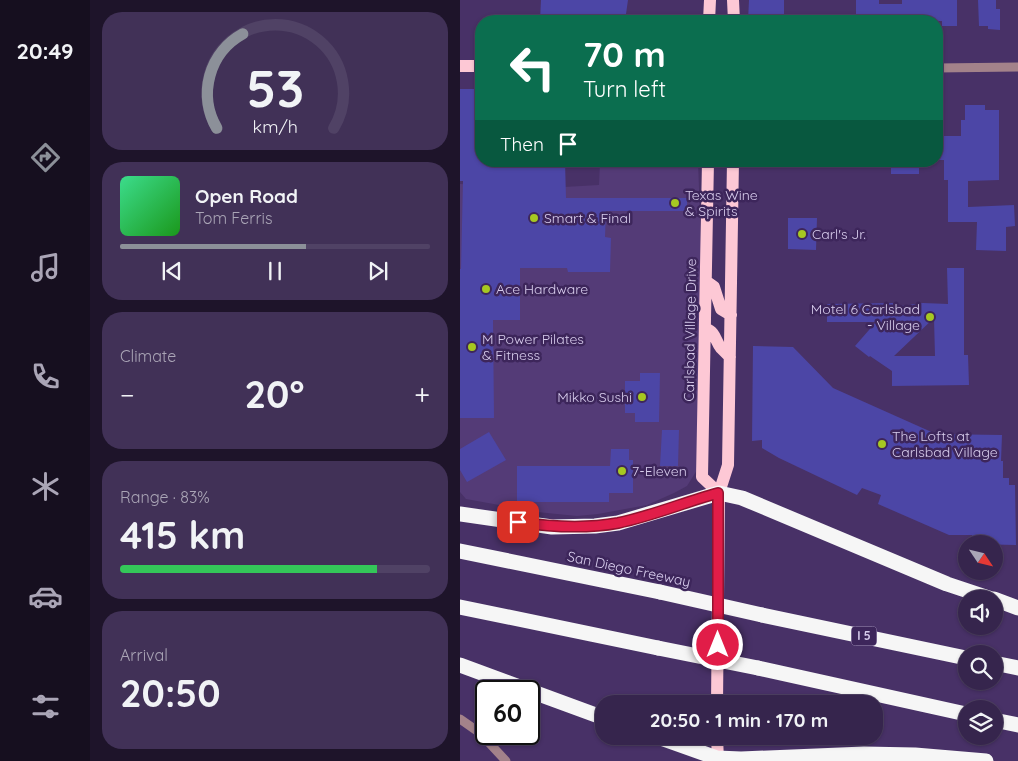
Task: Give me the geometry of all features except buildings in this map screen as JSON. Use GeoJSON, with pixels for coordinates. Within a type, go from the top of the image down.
{"type":"FeatureCollection","features":[{"type":"Feature","properties":{"kind":"highway"},"geometry":{"type":"LineString","coordinates":[[460,514],[552,527],[594,526],[625,521],[718,493],[742,498],[965,590]]}},
{"type":"Feature","properties":{"kind":"highway","name":"San Diego Freeway"},"geometry":{"type":"LineString","coordinates":[[460,551],[958,656]]}},
{"type":"Feature","properties":{"kind":"highway"},"geometry":{"type":"LineString","coordinates":[[1003,603],[1018,608]]}},
{"type":"Feature","properties":{"kind":"highway"},"geometry":{"type":"LineString","coordinates":[[460,608],[758,668],[958,712]]}},
{"type":"Feature","properties":{"kind":"highway"},"geometry":{"type":"LineString","coordinates":[[460,665],[595,715]]}},
{"type":"Feature","properties":{"kind":"highway"},"geometry":{"type":"LineString","coordinates":[[1003,665],[1018,668]]}},
{"type":"Feature","properties":{"kind":"highway"},"geometry":{"type":"LineString","coordinates":[[1003,722],[1018,725]]}},
{"type":"Feature","properties":{"kind":"highway"},"geometry":{"type":"LineString","coordinates":[[678,745],[717,760],[864,754],[916,755],[986,761]]}},
{"type":"Feature","properties":{"kind":"main road"},"geometry":{"type":"LineString","coordinates":[[709,15],[710,0]]}},
{"type":"Feature","properties":{"kind":"main road"},"geometry":{"type":"LineString","coordinates":[[734,0],[734,15]]}},
{"type":"Feature","properties":{"kind":"main road"},"geometry":{"type":"LineString","coordinates":[[460,66],[475,66]]}},
{"type":"Feature","properties":{"kind":"main road","name":"Carlsbad Village Drive"},"geometry":{"type":"LineString","coordinates":[[708,167],[702,477],[718,493]]}},
{"type":"Feature","properties":{"kind":"main road"},"geometry":{"type":"LineString","coordinates":[[717,695],[718,493],[728,465],[733,167]]}},
{"type":"Feature","properties":{"kind":"main road"},"geometry":{"type":"LineString","coordinates":[[707,282],[714,286],[721,309],[731,315]]}},
{"type":"Feature","properties":{"kind":"main road"},"geometry":{"type":"LineString","coordinates":[[706,329],[711,330],[722,350],[730,357]]}},
{"type":"Feature","properties":{"kind":"main road"},"geometry":{"type":"LineString","coordinates":[[717,745],[717,760]]}},
{"type":"Feature","properties":{"kind":"street"},"geometry":{"type":"LineString","coordinates":[[943,68],[1018,67]]}},
{"type":"Feature","properties":{"kind":"street"},"geometry":{"type":"LineString","coordinates":[[460,719],[480,733],[506,761]]}},
{"type":"Feature","properties":{"kind":"shaded area"},"geometry":{"type":"Polygon","coordinates":[[[600,167],[698,167],[701,244],[697,470],[687,486],[647,505],[598,514],[577,516],[537,512],[466,499],[460,492],[460,184],[564,187],[599,185],[600,167]]]}},
{"type":"Feature","properties":{"kind":"place","name":"Texas Wine & Spirits"},"geometry":{"type":"Point","coordinates":[675,203]}},
{"type":"Feature","properties":{"kind":"place","name":"Smart & Final"},"geometry":{"type":"Point","coordinates":[534,218]}},
{"type":"Feature","properties":{"kind":"place","name":"Carl's Jr."},"geometry":{"type":"Point","coordinates":[802,234]}},
{"type":"Feature","properties":{"kind":"place","name":"Ace Hardware"},"geometry":{"type":"Point","coordinates":[486,289]}},
{"type":"Feature","properties":{"kind":"place","name":"Motel 6 Carlsbad - Village"},"geometry":{"type":"Point","coordinates":[930,317]}},
{"type":"Feature","properties":{"kind":"place","name":"M Power Pilates & Fitness"},"geometry":{"type":"Point","coordinates":[472,347]}},
{"type":"Feature","properties":{"kind":"place","name":"Mikko Sushi"},"geometry":{"type":"Point","coordinates":[642,397]}},
{"type":"Feature","properties":{"kind":"place","name":"The Lofts at Carlsbad Village"},"geometry":{"type":"Point","coordinates":[882,444]}},
{"type":"Feature","properties":{"kind":"place","name":"7-Eleven"},"geometry":{"type":"Point","coordinates":[622,471]}},
{"type":"Feature","properties":{"kind":"route"},"geometry":{"type":"LineString","coordinates":[[518,522],[552,527],[594,526],[618,523],[718,493],[718,645]]}}]}
